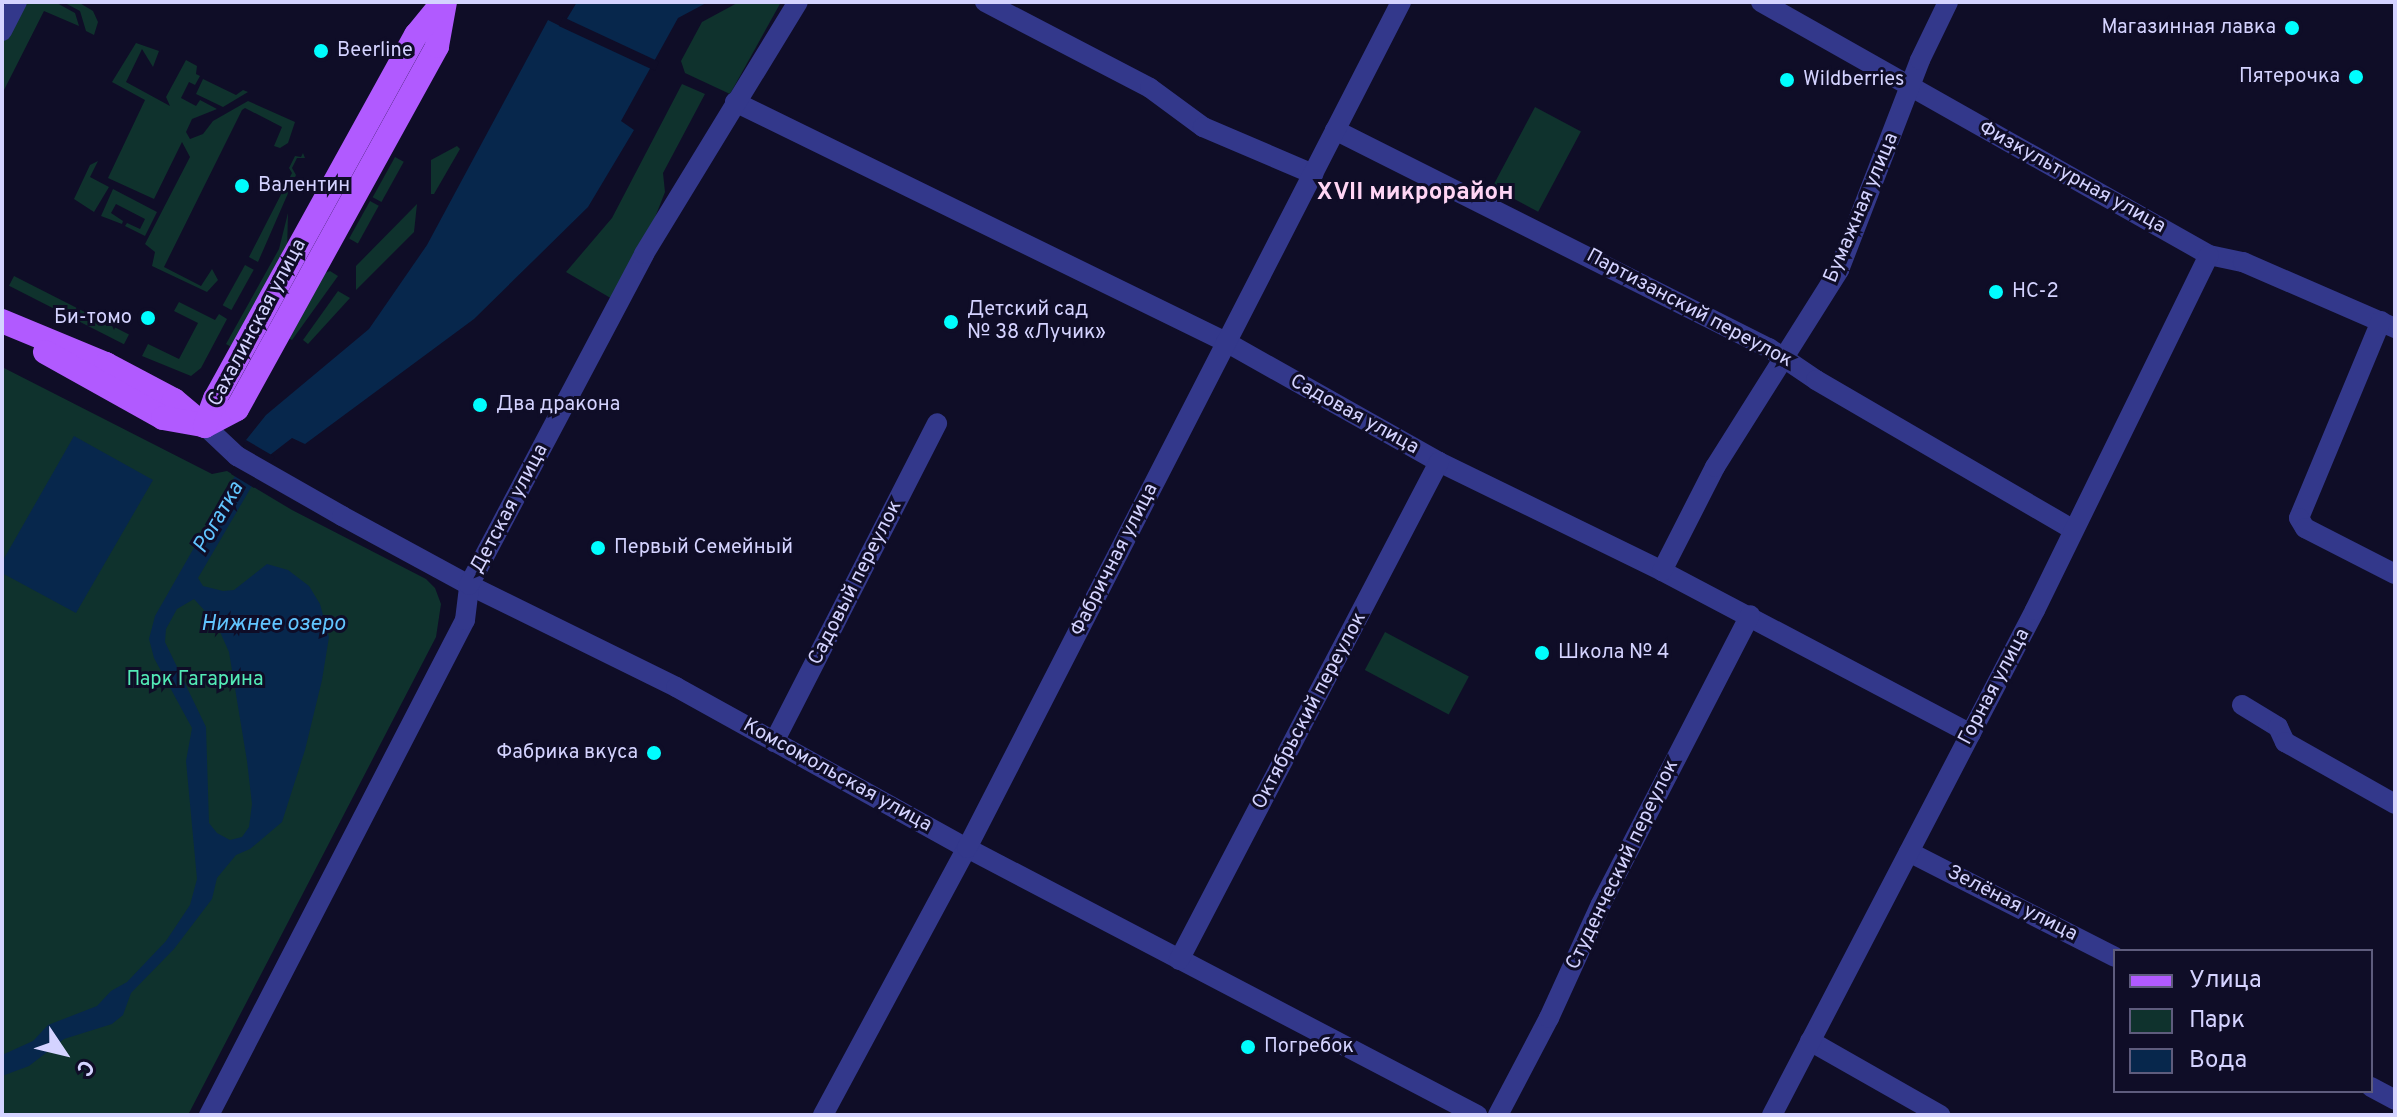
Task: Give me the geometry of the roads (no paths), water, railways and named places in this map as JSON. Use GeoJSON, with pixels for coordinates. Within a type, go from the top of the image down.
{"type":"FeatureCollection","features":[{"type":"Feature","properties":{"kind":"main road","name":"Сахалинская улица"},"geometry":{"type":"LineString","coordinates":[[205,426],[215,399],[416,35],[444,2]]}},
{"type":"Feature","properties":{"kind":"main road","name":"Комсомольская улица"},"geometry":{"type":"LineString","coordinates":[[2,323],[106,364],[174,400],[205,426]]}},
{"type":"Feature","properties":{"kind":"street"},"geometry":{"type":"LineString","coordinates":[[2,31],[17,2]]}},
{"type":"Feature","properties":{"kind":"street","name":"Детская улица"},"geometry":{"type":"LineString","coordinates":[[209,1115],[465,620],[470,603],[469,585],[644,254],[798,2]]}},
{"type":"Feature","properties":{"kind":"street"},"geometry":{"type":"LineString","coordinates":[[985,2],[1150,88],[1203,127],[1313,174]]}},
{"type":"Feature","properties":{"kind":"street","name":"Фабричная улица"},"geometry":{"type":"LineString","coordinates":[[823,1115],[967,848],[1401,2]]}},
{"type":"Feature","properties":{"kind":"street","name":"Физкультурная улица"},"geometry":{"type":"LineString","coordinates":[[1761,2],[2209,255],[2243,262],[2388,324]]}},
{"type":"Feature","properties":{"kind":"street","name":"Бумажная улица"},"geometry":{"type":"LineString","coordinates":[[1662,571],[1715,467],[1839,270],[1910,86],[1948,2]]}},
{"type":"Feature","properties":{"kind":"street","name":"Садовая улица"},"geometry":{"type":"LineString","coordinates":[[735,102],[1226,342],[1439,462],[1750,615],[1971,734]]}},
{"type":"Feature","properties":{"kind":"street","name":"Партизанский переулок"},"geometry":{"type":"LineString","coordinates":[[1335,130],[1541,231],[1783,357],[2074,530]]}},
{"type":"Feature","properties":{"kind":"street","name":"Горная улица"},"geometry":{"type":"LineString","coordinates":[[1772,1115],[1971,734],[2209,255]]}},
{"type":"Feature","properties":{"kind":"street"},"geometry":{"type":"LineString","coordinates":[[2388,324],[2299,518],[2305,528],[2395,574]]}},
{"type":"Feature","properties":{"kind":"street","name":"Садовый переулок"},"geometry":{"type":"LineString","coordinates":[[774,742],[937,423]]}},
{"type":"Feature","properties":{"kind":"street","name":"Комсомольская улица"},"geometry":{"type":"LineString","coordinates":[[205,426],[237,456],[469,585],[676,687],[967,848],[1477,1115]]}},
{"type":"Feature","properties":{"kind":"street","name":"Октябрьский переулок"},"geometry":{"type":"LineString","coordinates":[[1179,960],[1439,462]]}},
{"type":"Feature","properties":{"kind":"street","name":"Студенческий переулок"},"geometry":{"type":"LineString","coordinates":[[1498,1115],[1549,1018],[1601,904],[1750,615]]}},
{"type":"Feature","properties":{"kind":"street"},"geometry":{"type":"LineString","coordinates":[[2242,705],[2278,727],[2285,742],[2395,804]]}},
{"type":"Feature","properties":{"kind":"street","name":"Зелёная улица"},"geometry":{"type":"LineString","coordinates":[[1909,852],[2113,956]]}},
{"type":"Feature","properties":{"kind":"street"},"geometry":{"type":"LineString","coordinates":[[1810,1041],[1940,1115]]}},
{"type":"Feature","properties":{"kind":"street"},"geometry":{"type":"LineString","coordinates":[[2373,1088],[2395,1100]]}},
{"type":"Feature","properties":{"kind":"water"},"geometry":{"type":"Polygon","coordinates":[[[577,2],[708,2],[678,18],[621,121],[634,130],[588,207],[474,319],[305,444],[292,438],[270,455],[198,578],[203,586],[234,590],[267,564],[288,570],[309,586],[320,604],[329,637],[322,680],[305,750],[282,822],[250,849],[236,855],[217,878],[212,899],[174,949],[131,993],[123,1015],[112,1024],[64,1039],[29,1066],[2,1076],[2,1055],[33,1041],[48,1025],[97,1006],[111,991],[127,982],[166,941],[190,905],[197,879],[186,761],[192,728],[154,658],[149,639],[155,616],[235,476],[246,440],[266,415],[369,329],[427,245],[548,20],[562,27],[577,2]],[[194,599],[177,609],[166,629],[165,642],[206,727],[209,823],[217,833],[230,840],[242,837],[249,827],[252,804],[229,652],[216,623],[194,599]]]}},
{"type":"Feature","properties":{"kind":"water"},"geometry":{"type":"Polygon","coordinates":[[[74,436],[153,480],[76,613],[2,573],[2,562],[74,436]]]}},
{"type":"Feature","properties":{"kind":"place","name":"Магазинная лавка"},"geometry":{"type":"Point","coordinates":[2292,28]}},
{"type":"Feature","properties":{"kind":"place","name":"Beerline"},"geometry":{"type":"Point","coordinates":[321,51]}},
{"type":"Feature","properties":{"kind":"place","name":"Пятерочка"},"geometry":{"type":"Point","coordinates":[2356,77]}},
{"type":"Feature","properties":{"kind":"place","name":"Wildberries"},"geometry":{"type":"Point","coordinates":[1787,80]}},
{"type":"Feature","properties":{"kind":"place","name":"Валентин"},"geometry":{"type":"Point","coordinates":[242,186]}},
{"type":"Feature","properties":{"kind":"place","name":"НС-2"},"geometry":{"type":"Point","coordinates":[1996,292]}},
{"type":"Feature","properties":{"kind":"place","name":"Би-томо"},"geometry":{"type":"Point","coordinates":[148,318]}},
{"type":"Feature","properties":{"kind":"place","name":"Детский сад № 38 «Лучик»"},"geometry":{"type":"Point","coordinates":[951,322]}},
{"type":"Feature","properties":{"kind":"place","name":"Два дракона"},"geometry":{"type":"Point","coordinates":[480,405]}},
{"type":"Feature","properties":{"kind":"place","name":"Первый Семейный"},"geometry":{"type":"Point","coordinates":[598,548]}},
{"type":"Feature","properties":{"kind":"place","name":"Школа № 4"},"geometry":{"type":"Point","coordinates":[1542,653]}},
{"type":"Feature","properties":{"kind":"place","name":"Фабрика вкуса"},"geometry":{"type":"Point","coordinates":[654,753]}},
{"type":"Feature","properties":{"kind":"place","name":"Погребок"},"geometry":{"type":"Point","coordinates":[1248,1047]}},
{"type":"Feature","properties":{"kind":"district","name":"XVII микрорайон"},"geometry":{"type":"Point","coordinates":[1415,194]}},
{"type":"Feature","properties":{"kind":"water label","name":"Рогатка"},"geometry":{"type":"Point","coordinates":[219,518]}},
{"type":"Feature","properties":{"kind":"water label","name":"Нижнее озеро"},"geometry":{"type":"Point","coordinates":[273,625]}},
{"type":"Feature","properties":{"kind":"park label","name":"Парк Гагарина"},"geometry":{"type":"Point","coordinates":[195,680]}}]}
